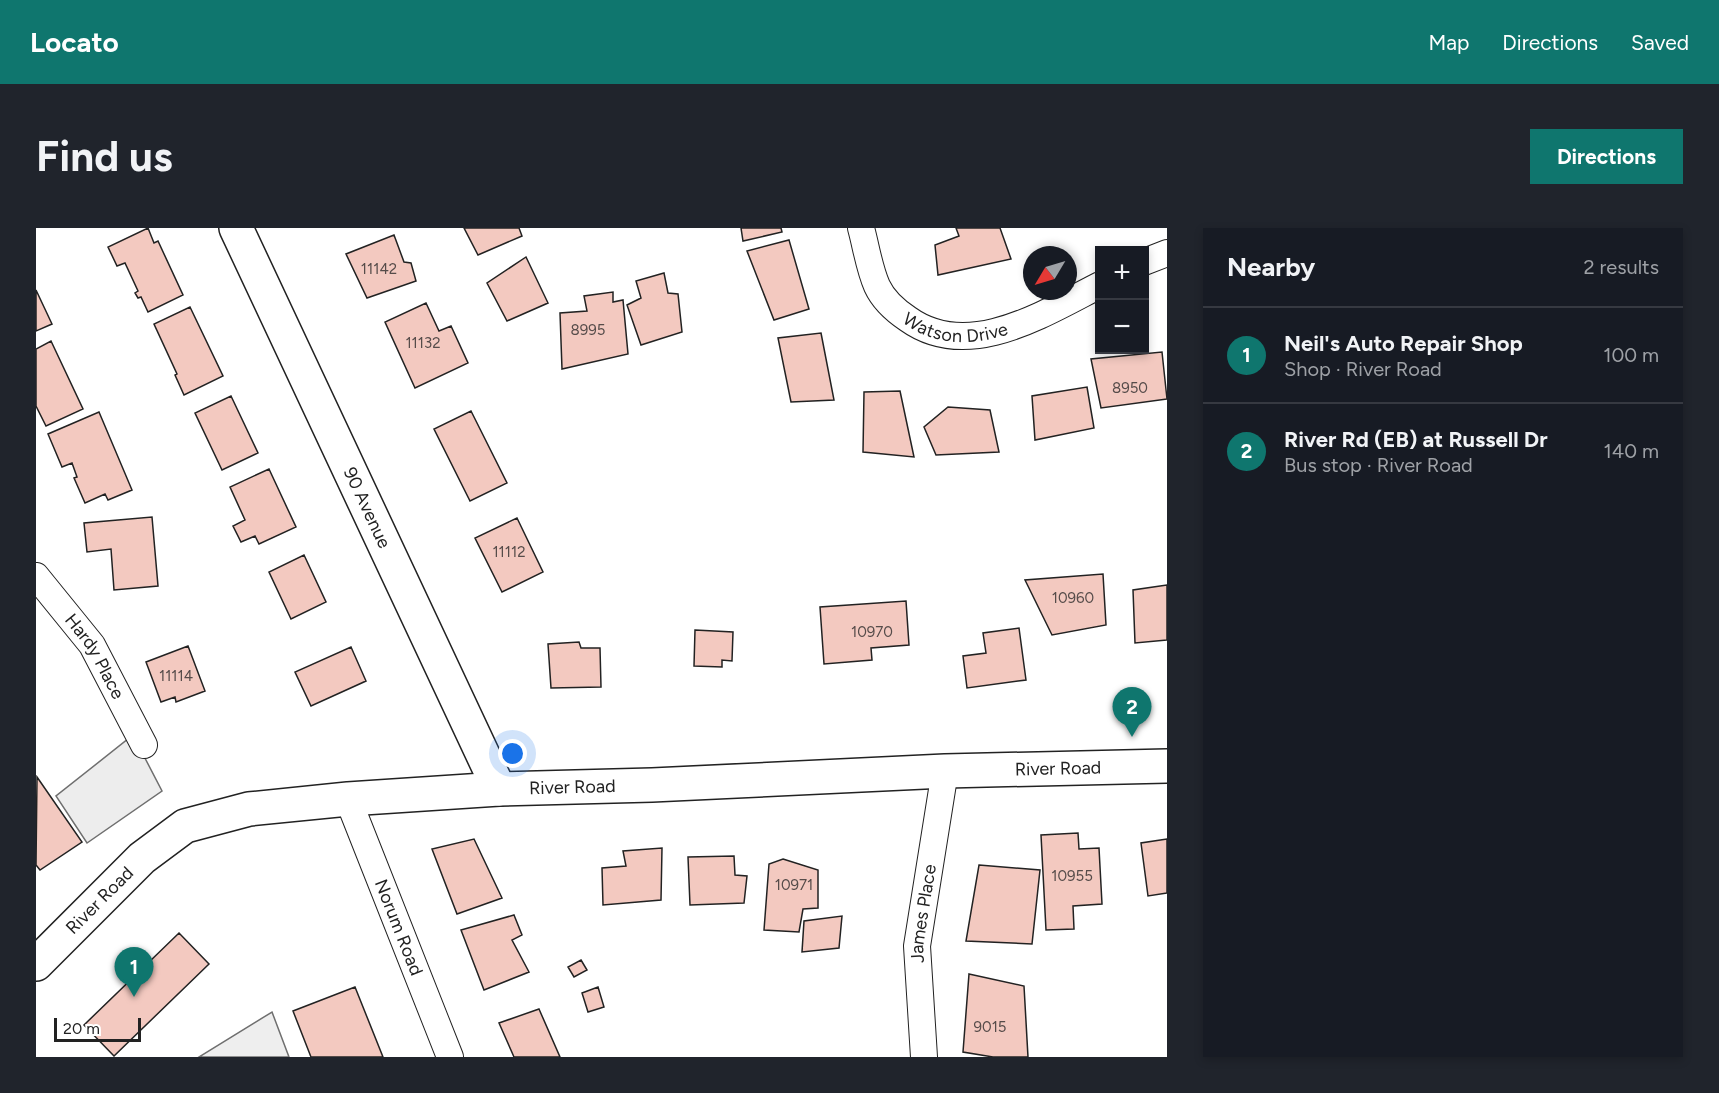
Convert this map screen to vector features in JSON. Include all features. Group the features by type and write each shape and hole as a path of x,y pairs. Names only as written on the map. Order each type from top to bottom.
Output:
{"street":[{"name":"90 Avenue","path":"236,228 499,789"},
{"name":"Watson Drive","path":"861,228 877,286 895,310 918,327 942,335 961,338 996,332 1034,317 1095,287"},
{"path":"1149,260 1167,253"},
{"name":"Hardy Place","path":"36,576 92,645 144,745"},
{"name":"River Road","path":"36,964 142,858 185,826 249,809 348,799 499,789 945,771 1167,766"},
{"name":"James Place","path":"924,1057 917,946 945,771"},
{"name":"Norum Road","path":"348,799 450,1057"}],"shaded area":[{"path":"133,735 162,791 87,843 56,796"},
{"path":"272,1012 289,1057 199,1057"}],"building":[{"path":"148,228 154,243 158,241 183,295 148,312 141,297 138,298 135,293 138,291 125,263 117,266 108,247"},
{"path":"464,228 519,228 522,236 478,255"},
{"path":"741,228 781,228 782,232 743,241"},
{"path":"956,228 1000,228 1011,259 938,275 935,245 959,236"},
{"path":"394,235 404,262 411,263 416,281 367,298 346,254"},
{"path":"789,240 809,309 774,320 747,251"},
{"path":"526,257 548,303 507,321 487,283"},
{"path":"664,273 668,293 678,294 682,332 641,345 627,305 641,298 636,281"},
{"path":"36,290 52,324 36,331"},
{"path":"613,292 613,302 623,300 628,354 562,369 560,313 587,311 584,296"},
{"path":"426,303 439,331 451,326 468,363 415,388 385,322"},
{"path":"190,307 223,376 184,395 154,324"},
{"path":"821,333 834,400 791,402 778,338"},
{"path":"51,341 83,409 46,426 36,406 36,349"},
{"path":"1162,352 1167,399 1101,408 1091,359"},
{"path":"1087,387 1094,428 1035,440 1032,396"},
{"path":"900,391 914,457 863,452 864,392"},
{"path":"231,396 258,453 222,470 195,413"},
{"path":"948,407 990,410 999,452 936,455 924,427"},
{"path":"471,411 507,483 470,501 434,429"},
{"path":"99,412 132,490 108,500 105,494 85,503 74,478 77,477 72,463 62,467 48,434"},
{"path":"269,469 296,527 259,544 255,536 241,542 233,526 245,520 230,487"},
{"path":"152,517 158,586 114,590 111,549 87,552 84,523"},
{"path":"517,518 543,572 502,592 475,538"},
{"path":"304,555 326,602 291,619 269,572"},
{"path":"1103,574 1106,625 1052,635 1025,580"},
{"path":"1167,585 1167,640 1135,643 1133,590"},
{"path":"906,601 909,645 871,648 872,660 824,664 820,607"},
{"path":"1019,628 1026,680 967,688 963,656 986,653 983,633"},
{"path":"695,630 733,632 732,661 722,660 722,667 694,666"},
{"path":"579,642 581,648 600,648 601,687 551,688 548,644"},
{"path":"188,646 205,691 176,702 175,697 161,702 146,662"},
{"path":"351,647 366,681 311,706 295,672"},
{"path":"37,777 82,842 40,870 36,865"},
{"path":"1078,833 1079,849 1099,848 1102,904 1073,906 1074,929 1046,930 1041,835"},
{"path":"474,839 502,898 457,914 432,849"},
{"path":"1167,839 1167,893 1148,896 1141,843"},
{"path":"662,848 661,900 603,905 602,868 626,866 623,851"},
{"path":"734,856 735,875 747,876 744,903 690,905 688,857"},
{"path":"783,859 818,870 818,908 803,909 799,932 764,930 769,864"},
{"path":"979,865 1040,870 1032,944 966,941"},
{"path":"514,915 522,935 512,940 529,972 484,990 461,930"},
{"path":"842,916 839,948 802,952 804,921"},
{"path":"179,933 209,964 114,1056 84,1025"},
{"path":"581,960 587,970 574,977 568,967"},
{"path":"969,974 1024,986 1028,1057 993,1057 963,1052"},
{"path":"355,987 383,1057 311,1057 293,1011"},
{"path":"598,987 604,1007 588,1012 582,993"},
{"path":"539,1009 560,1057 514,1057 499,1023"}],"place":[{"name":"River Rd (EB) at Russell Dr","path":"1132,737"},
{"name":"Neil's Auto Repair Shop","path":"134,997"}]}
